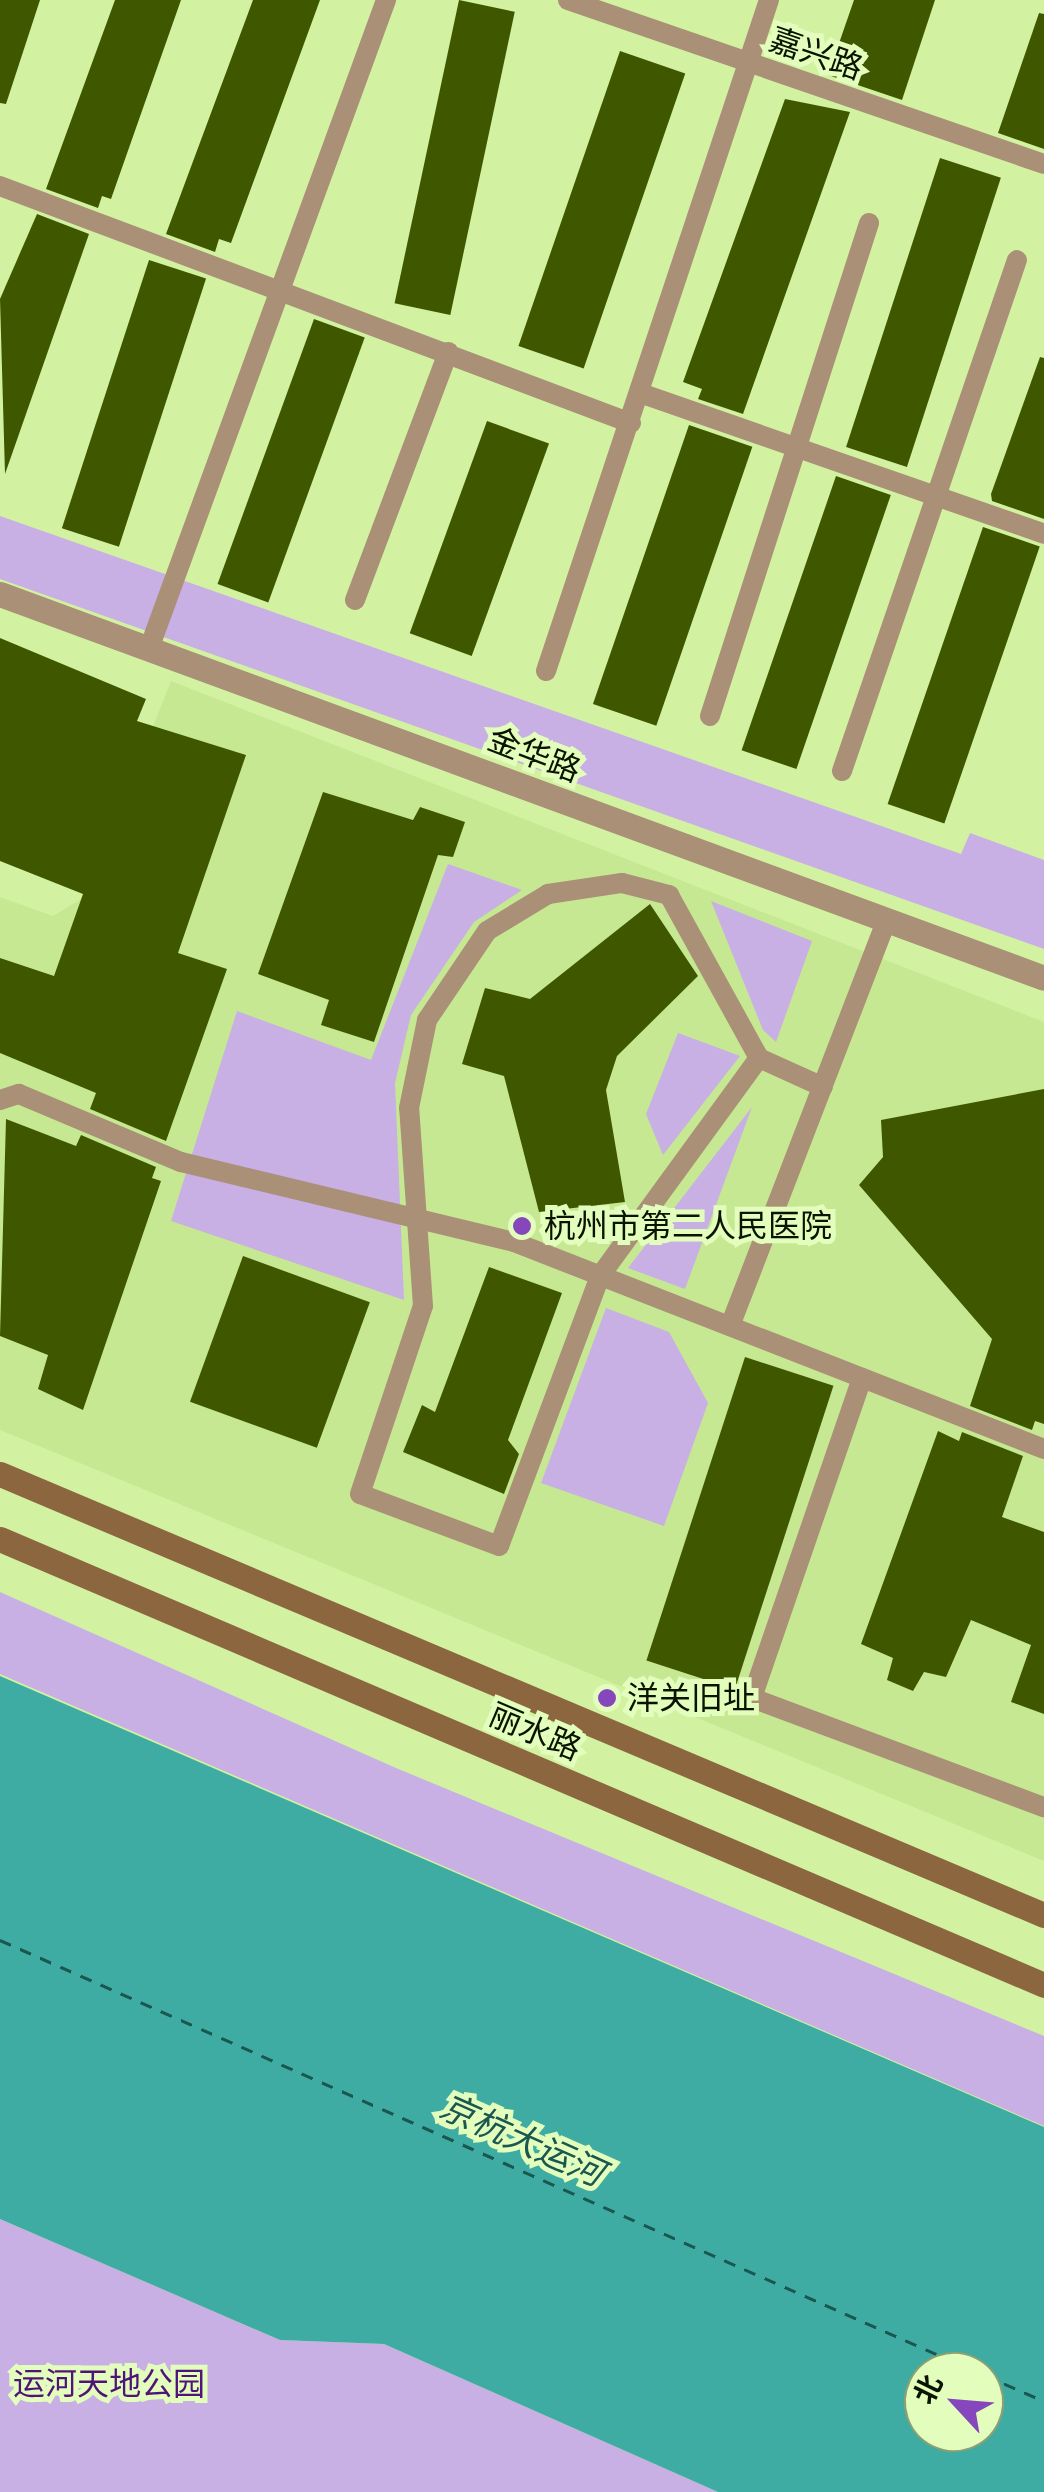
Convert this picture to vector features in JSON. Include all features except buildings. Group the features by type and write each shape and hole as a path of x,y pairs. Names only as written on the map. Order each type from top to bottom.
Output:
{"main road":[{"name":"丽水路","path":"0,1474 1044,1915"},
{"name":"丽水路","path":"0,1538 1044,1985"}],"street":[{"name":"金华路","path":"0,594 150,646 885,924 1044,978"}],"lane":[{"path":"150,646 386,0"},
{"name":"嘉兴路","path":"568,0 1044,164"},
{"path":"546,670 769,0"},
{"path":"0,186 281,286 630,423"},
{"path":"710,716 869,223"},
{"path":"842,771 1017,260"},
{"path":"355,600 448,352"},
{"path":"640,394 1044,534"},
{"path":"759,1058 600,1276 499,1546 360,1494 424,1306 410,1108 427,1020 486,931 548,894 622,883 668,895 759,1058 822,1087"},
{"path":"730,1326 885,924"},
{"path":"0,1100 19,1094 181,1162 514,1242 1044,1449"},
{"path":"862,1378 752,1698 1044,1806"}],"shaded area":[{"name":"杭州市第二人民医院","path":"171,681 1044,1022 1044,1861 0,1430 0,897 53,916 86,896"}],"green space":[{"path":"0,516 961,854 970,833 1044,860 1044,949 0,579"},
{"path":"448,864 522,890 474,922 411,1015 395,1083 404,1300 171,1221 237,1011 371,1060"},
{"path":"711,901 812,941 776,1042 763,1030"},
{"path":"678,1033 740,1056 663,1155 646,1114"},
{"path":"752,1107 685,1289 628,1268"},
{"path":"606,1308 669,1332 708,1403 664,1526 541,1483"},
{"path":"0,1592 396,1768 1044,2036 1044,2126 0,1674"},
{"name":"运河天地公园","path":"0,2219 280,2340 384,2344 718,2492 0,2492"}],"water":[{"name":"京杭大运河","path":"0,1676 1044,2127 1044,2492 718,2492 384,2344 280,2340 0,2219"}],"ferry route":[{"path":"0,1940 932,2352"},
{"path":"1004,2384 1044,2401"}],"place":[{"name":"杭州市第二人民医院","path":"522,1226"},
{"name":"洋关旧址","path":"607,1698"}]}
